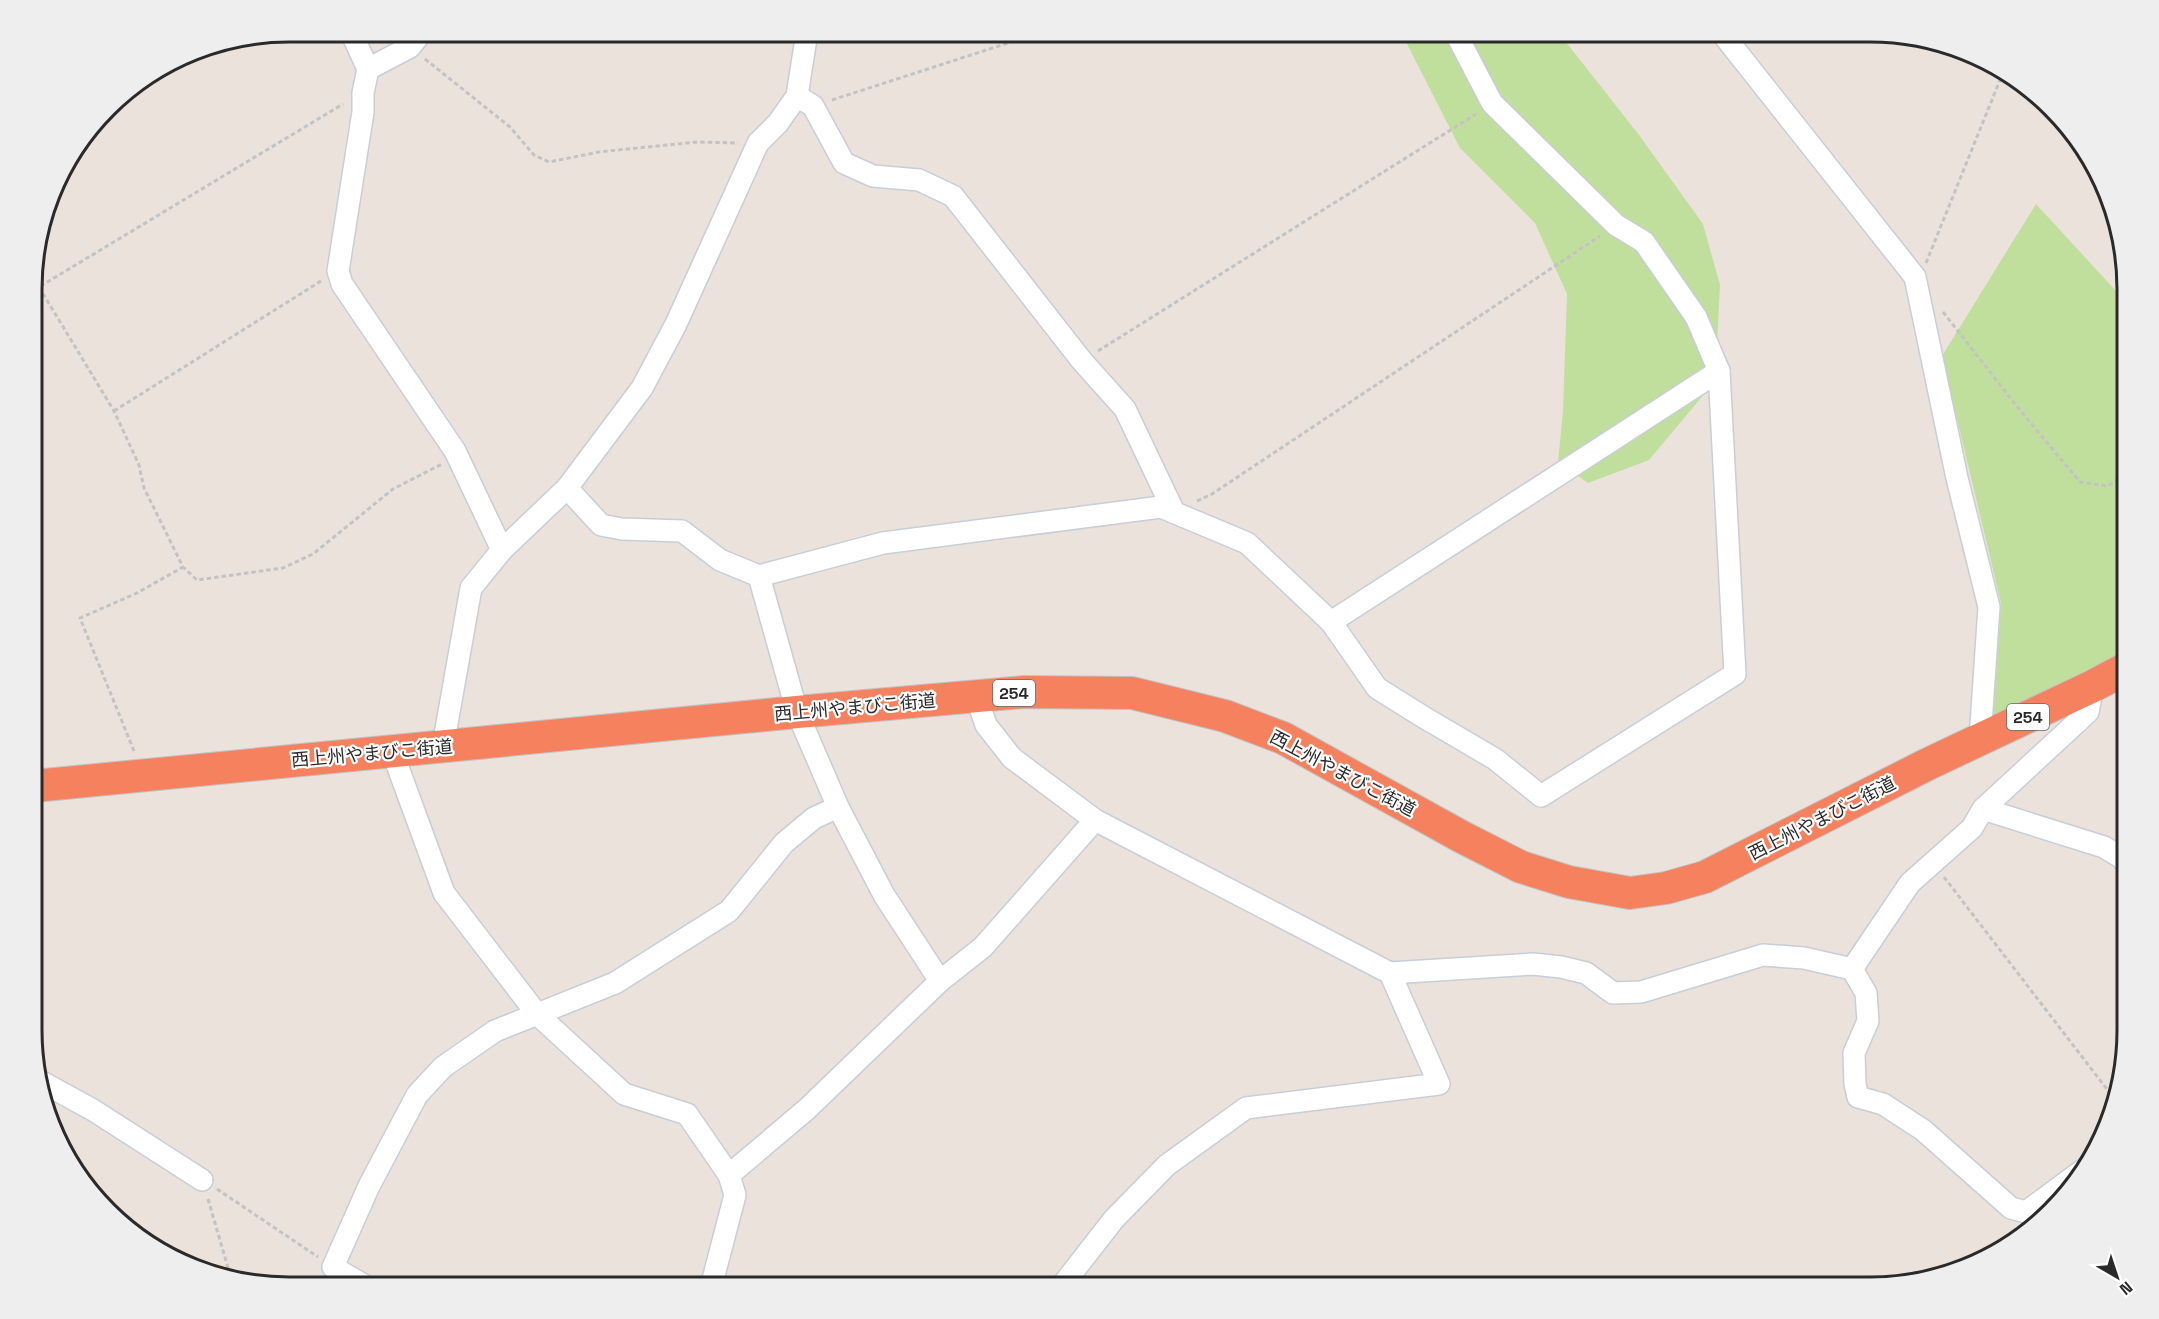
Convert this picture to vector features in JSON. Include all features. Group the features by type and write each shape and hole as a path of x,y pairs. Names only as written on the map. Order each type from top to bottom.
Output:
{"highway":[{"name":"西上州やまびこ街道","path":"42,785 976,696 1024,692 1132,693 1225,716 1283,738 1521,867 1569,882 1630,893 1666,888 1705,877 1980,739 2117,674"}],"street":[{"path":"356,42 368,69 338,270 342,284 458,456 502,550"},
{"path":"368,69 411,42"},
{"path":"807,42 805,101 844,163 873,176 919,180 953,196 1082,361 1125,409 1174,512"},
{"path":"567,488 601,525 622,529 682,531 720,560 759,576 883,543 1161,507 1247,543 1330,622 1377,687 1495,759 1541,796 1735,674 1719,371 1696,317 1644,242 1616,225 1492,103 1460,42"},
{"path":"1729,42 1915,277 1957,478 1989,607 1980,739"},
{"path":"443,746 471,588 502,550 567,488 642,388 676,324 758,143 805,101"},
{"path":"1330,622 1719,371"},
{"path":"759,576 797,712 838,807 884,895 940,981"},
{"path":"1852,969 1910,883 1972,828 1983,809 2088,712 2093,687"},
{"path":"976,696 986,725 1012,758 1095,820 1390,973 1533,964 1586,973 1613,993 1641,992 1763,955 1804,958 1852,969 1866,993 1868,1021 1854,1053 1855,1084 1858,1097 1883,1104 1923,1131 2011,1208 2026,1212 2062,1186"},
{"path":"392,751 444,893 537,1014 624,1094 687,1114 729,1175 735,1195 714,1277"},
{"path":"350,1277 333,1267 369,1186 417,1095 442,1067 495,1031 615,983 729,911 784,843 814,818 838,807"},
{"path":"1983,809 2104,847 2117,855"},
{"path":"729,1175 807,1110 940,981 983,947 1095,820"},
{"path":"1069,1277 1114,1219 1167,1165 1246,1108 1439,1084 1390,973"},
{"path":"48,1086 93,1110 202,1180"}],"path":[{"path":"419,42 510,128 534,155 549,162 599,152 698,142 758,143"},
{"path":"805,101 1008,42"},
{"path":"1915,277 1919,281 2000,80"},
{"path":"42,285 363,93"},
{"path":"1082,361 1492,103"},
{"path":"1174,512 1212,494 1616,225"},
{"path":"114,411 338,270"},
{"path":"42,292 114,411 139,465 144,488 183,567 197,580 283,568 313,554 393,489 458,456"},
{"path":"1941,309 2019,409 2080,482 2109,486 2117,479"},
{"path":"142,776 123,722 80,618 137,593 183,567"},
{"path":"1933,862 2109,1092"},
{"path":"202,1180 333,1267"},
{"path":"202,1180 229,1270"}],"green space":[{"path":"1406,42 1566,42 1639,135 1703,224 1720,285 1715,381 1649,460 1588,483 1558,462 1563,412 1567,294 1535,223 1460,148"},
{"path":"2036,204 2117,292 2117,663 1993,723 2001,603 1942,356"}]}
